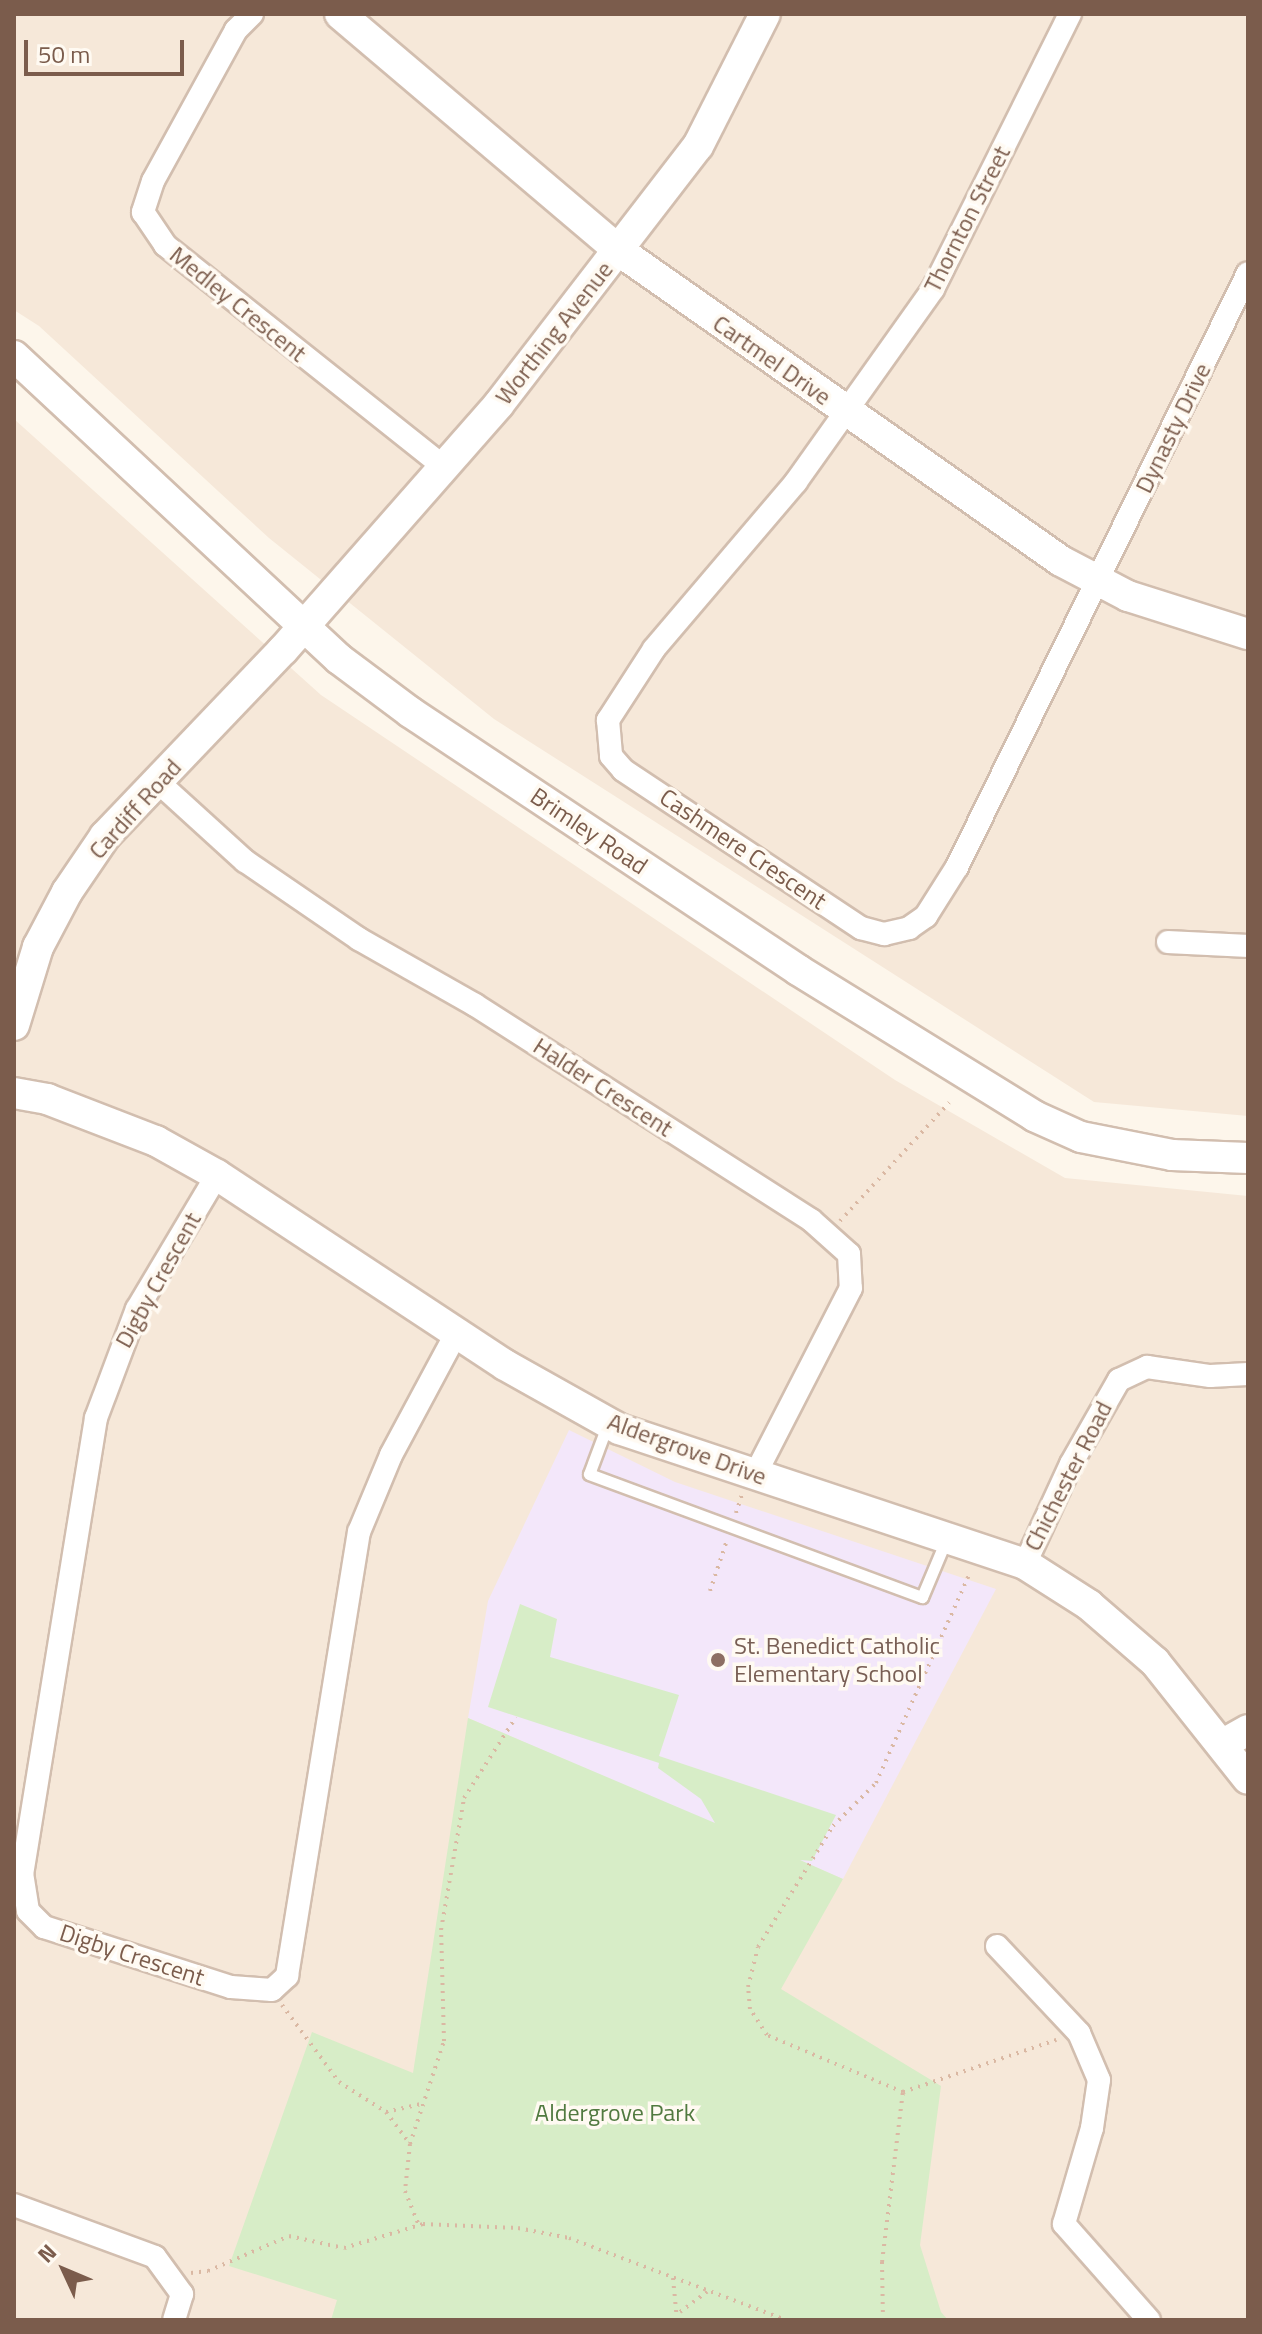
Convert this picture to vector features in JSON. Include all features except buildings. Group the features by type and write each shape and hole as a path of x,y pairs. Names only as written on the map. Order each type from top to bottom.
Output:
{"street":[{"name":"Medley Crescent","path":"252,14 236,30 160,167 143,212 165,245 445,468"},
{"name":"Cartmel Drive","path":"340,14 618,250 846,413 1097,582 1180,615 1248,634"},
{"name":"Worthing Avenue","path":"305,625 445,468 698,146 765,14"},
{"name":"Thornton Street","path":"846,413 933,289 1070,14"},
{"name":"Dynasty Drive","path":"1097,582 1248,273"},
{"name":"Brimley Road","path":"14,356 339,659 410,712 798,970 1034,1116 1081,1137 1172,1155 1248,1158"},
{"name":"Cashmere Crescent","path":"846,413 773,510 654,649 608,720 611,756 623,770 861,928 884,934 909,928 926,916 957,867 1097,582"},
{"name":"Cardiff Road","path":"14,1025 38,947 67,892 105,836 305,625"},
{"name":"Halder Crescent","path":"157,781 245,861 359,939 475,1005 828,1234 849,1254 851,1288 755,1475"},
{"path":"1168,942 1248,946"},
{"name":"Aldergrove Drive","path":"14,1093 47,1099 156,1141 217,1175 458,1330 505,1365 608,1423 1025,1564 1089,1605 1235,1737 1248,1779"},
{"name":"Digby Crescent","path":"217,1175 137,1309 96,1418 22,1891 28,1911 44,1927 231,1987 272,1990"},
{"path":"272,1990 287,1976 359,1532 391,1455 458,1330"},
{"name":"Chichester Road","path":"1025,1564 1071,1464 1119,1380 1147,1367 1210,1376 1248,1374"},
{"path":"997,1946 1079,2033 1099,2080 1092,2128 1064,2224 1149,2320"},
{"path":"14,2205 155,2257 173,2276 182,2294 174,2320"}],"lane":[{"path":"608,1423 589,1474 922,1597 947,1536"}],"path":[{"path":"828,1234 949,1103"},
{"path":"982,1547 876,1783 833,1826 758,1947 748,1987 750,2009 767,2035 903,2092 1079,2033"},
{"path":"419,2225 405,2191 410,2144 444,2041 441,1930 464,1798 516,1717"},
{"path":"272,1990 342,2086 386,2112 410,2144"},
{"path":"883,2320 882,2262 903,2092"},
{"path":"386,2112 423,2103"},
{"path":"173,2276 208,2271 286,2236 347,2247 419,2225 539,2230 786,2320"},
{"path":"673,2278 680,2312 677,2320"},
{"path":"680,2312 708,2291"}],"shaded area":[{"path":"14,14 1248,14 1248,1116 1094,1102 494,719 269,538 39,326 14,310"},
{"path":"14,419 321,695 895,1080 1065,1178 1248,1196 1248,2320 14,2320"},
{"name":"St. Benedict Catholic Elementary School","path":"569,1430 675,1482 996,1589 843,1879 468,1718 488,1601"}],"green space":[{"name":"Aldergrove Park","path":"520,1604 557,1619 550,1657 679,1695 659,1756 836,1815 812,1861 800,1860 843,1879 781,1989 941,2086 920,2245 941,2312 948,2320 331,2320 337,2300 229,2266 312,2032 413,2073 468,1718 715,1823 701,1799 658,1768 659,1763 488,1707"}],"place":[{"name":"St. Benedict Catholic Elementary School","path":"718,1660"}]}
